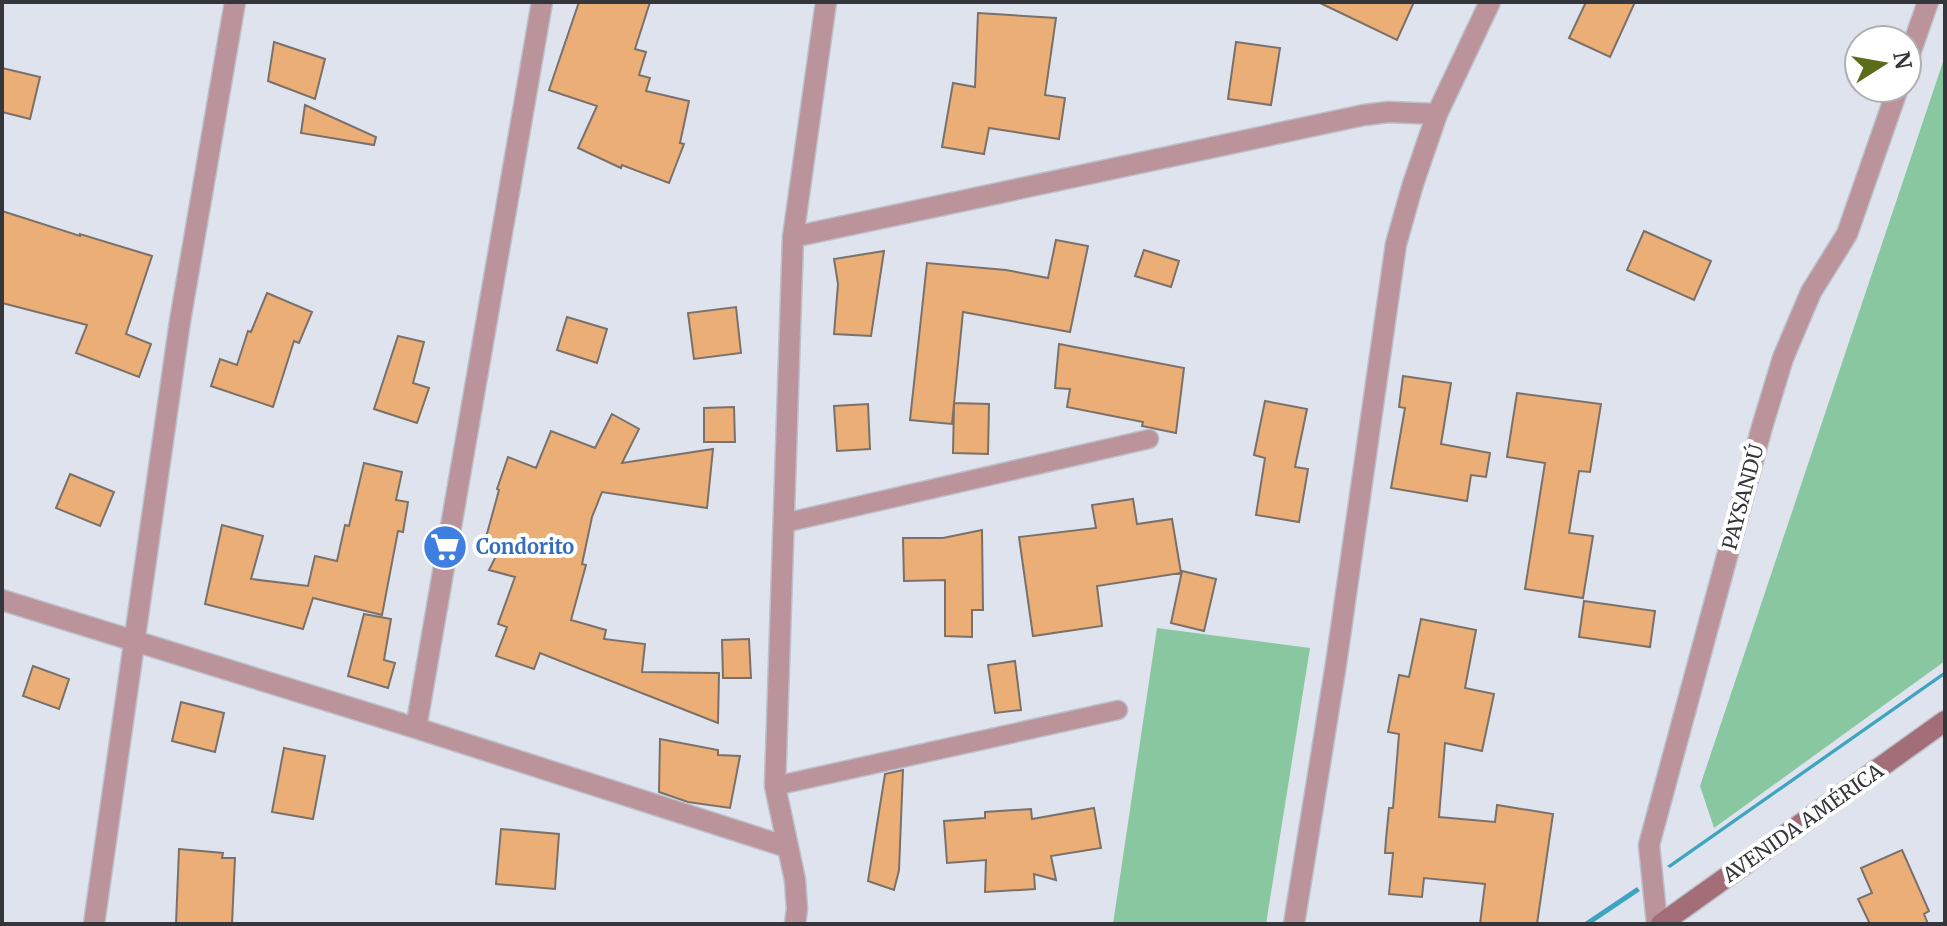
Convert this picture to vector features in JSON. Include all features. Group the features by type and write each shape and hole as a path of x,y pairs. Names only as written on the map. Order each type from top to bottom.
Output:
{"main road":[{"name":"AVENIDA AMÉRICA","path":"1659,924 1945,721"}],"street":[{"path":"94,924 180,321 235,2"},
{"path":"416,728 542,2"},
{"path":"795,924 795,880 775,786 793,237 826,2"},
{"path":"1294,924 1336,664 1396,244 1437,114 1490,2"},
{"path":"1920,24 1928,2"},
{"name":"PAYSANDÚ","path":"1659,924 1649,845 1762,427 1783,358 1811,292 1847,234 1892,104"},
{"path":"793,237 1364,115 1389,112 1437,114"},
{"path":"2,600 787,847"}],"lane":[{"path":"784,523 1149,439"},
{"path":"775,786 1118,710"}],"green space":[{"path":"1945,56 1945,661 1714,828 1700,786"},
{"path":"1157,628 1310,648 1266,924 1113,924"}],"water":[{"path":"1945,671 1945,675 1670,868 1667,866"},
{"path":"1637,887 1640,891 1591,924 1582,924"}],"building":[{"path":"579,2 650,2 635,49 646,52 639,75 650,78 646,91 689,101 680,143 684,144 669,183 622,165 621,168 578,148 597,106 549,90"},
{"path":"1318,2 1414,2 1397,40"},
{"path":"1586,2 1635,2 1610,57 1569,38"},
{"path":"978,13 1056,18 1045,95 1065,98 1059,139 989,128 984,154 942,147 953,83 975,87"},
{"path":"274,42 325,59 315,99 268,81"},
{"path":"1236,42 1280,48 1271,105 1228,99"},
{"path":"2,68 40,77 30,119 2,112"},
{"path":"305,105 376,137 374,145 301,133"},
{"path":"2,211 152,256 126,334 151,344 139,377 76,353 87,325 2,303"},
{"path":"1644,231 1711,261 1694,300 1627,270"},
{"path":"1056,240 1088,246 1070,332 963,312 952,424 910,420 927,263 1006,270 1048,278"},
{"path":"1144,250 1179,261 1171,287 1135,276"},
{"path":"884,251 871,336 834,334 838,284 834,259"},
{"path":"267,293 312,312 299,343 294,341 273,407 211,386 220,359 237,365 248,331 251,332"},
{"path":"736,307 741,353 694,359 688,313"},
{"path":"567,317 607,329 597,363 557,350"},
{"path":"398,336 424,342 413,383 429,388 417,423 374,409"},
{"path":"1059,344 1184,368 1176,433 1142,426 1143,422 1067,407 1070,389 1055,388"},
{"path":"1403,376 1451,383 1441,444 1490,453 1486,477 1471,475 1467,501 1391,488 1405,408 1399,407"},
{"path":"1517,393 1601,404 1590,472 1579,471 1569,533 1593,536 1583,598 1525,589 1545,463 1507,457"},
{"path":"1265,401 1307,409 1295,467 1308,469 1299,522 1256,515 1265,458 1254,455"},
{"path":"954,403 989,404 988,454 953,453"},
{"path":"868,404 870,449 837,451 834,406"},
{"path":"734,407 735,442 704,442 704,408"},
{"path":"612,414 639,429 622,463 713,449 707,508 602,492 592,517 582,564 586,565 571,620 606,630 604,639 645,644 642,672 719,673 718,723 540,653 534,669 496,656 507,627 498,624 515,577 489,570 498,552 485,541 508,457 536,468 551,431 595,448"},
{"path":"364,463 402,472 396,500 408,502 403,532 398,531 382,615 313,598 303,629 205,604 222,525 263,536 251,579 308,586 315,556 337,561"},
{"path":"70,474 114,492 100,526 56,508"},
{"path":"1133,499 1137,524 1172,519 1181,573 1097,586 1102,626 1033,636 1019,537 1096,528 1092,505"},
{"path":"982,530 983,610 972,610 972,637 945,636 945,580 904,581 903,538 943,538"},
{"path":"1182,571 1216,579 1204,631 1171,623"},
{"path":"1584,601 1655,611 1650,647 1579,637"},
{"path":"364,614 391,619 384,660 395,663 388,688 348,676"},
{"path":"1421,619 1476,630 1465,688 1494,694 1482,751 1445,743 1439,817 1495,822 1497,805 1553,814 1537,924 1480,924 1485,884 1424,878 1422,897 1389,894 1393,853 1385,853 1389,808 1393,808 1399,734 1388,732 1399,675 1409,677"},
{"path":"749,639 751,678 723,678 722,640"},
{"path":"1015,661 1021,710 995,713 988,665"},
{"path":"33,666 69,679 59,709 23,696"},
{"path":"181,702 224,713 215,752 172,741"},
{"path":"660,739 718,750 718,755 740,756 730,808 688,802 659,792"},
{"path":"284,748 325,756 313,819 272,812"},
{"path":"903,770 899,870 894,890 868,881 885,774"},
{"path":"1094,808 1101,848 1051,856 1056,880 1034,874 1035,889 985,892 986,860 947,863 944,821 985,818 985,812 1031,809 1032,819"},
{"path":"501,829 559,834 555,889 496,884"},
{"path":"179,849 223,853 222,858 235,858 232,924 176,924"},
{"path":"1902,850 1929,911 1924,914 1928,924 1870,924 1858,899 1872,893 1861,868"}],"place":[{"name":"Condorito","path":"445,547"}]}
